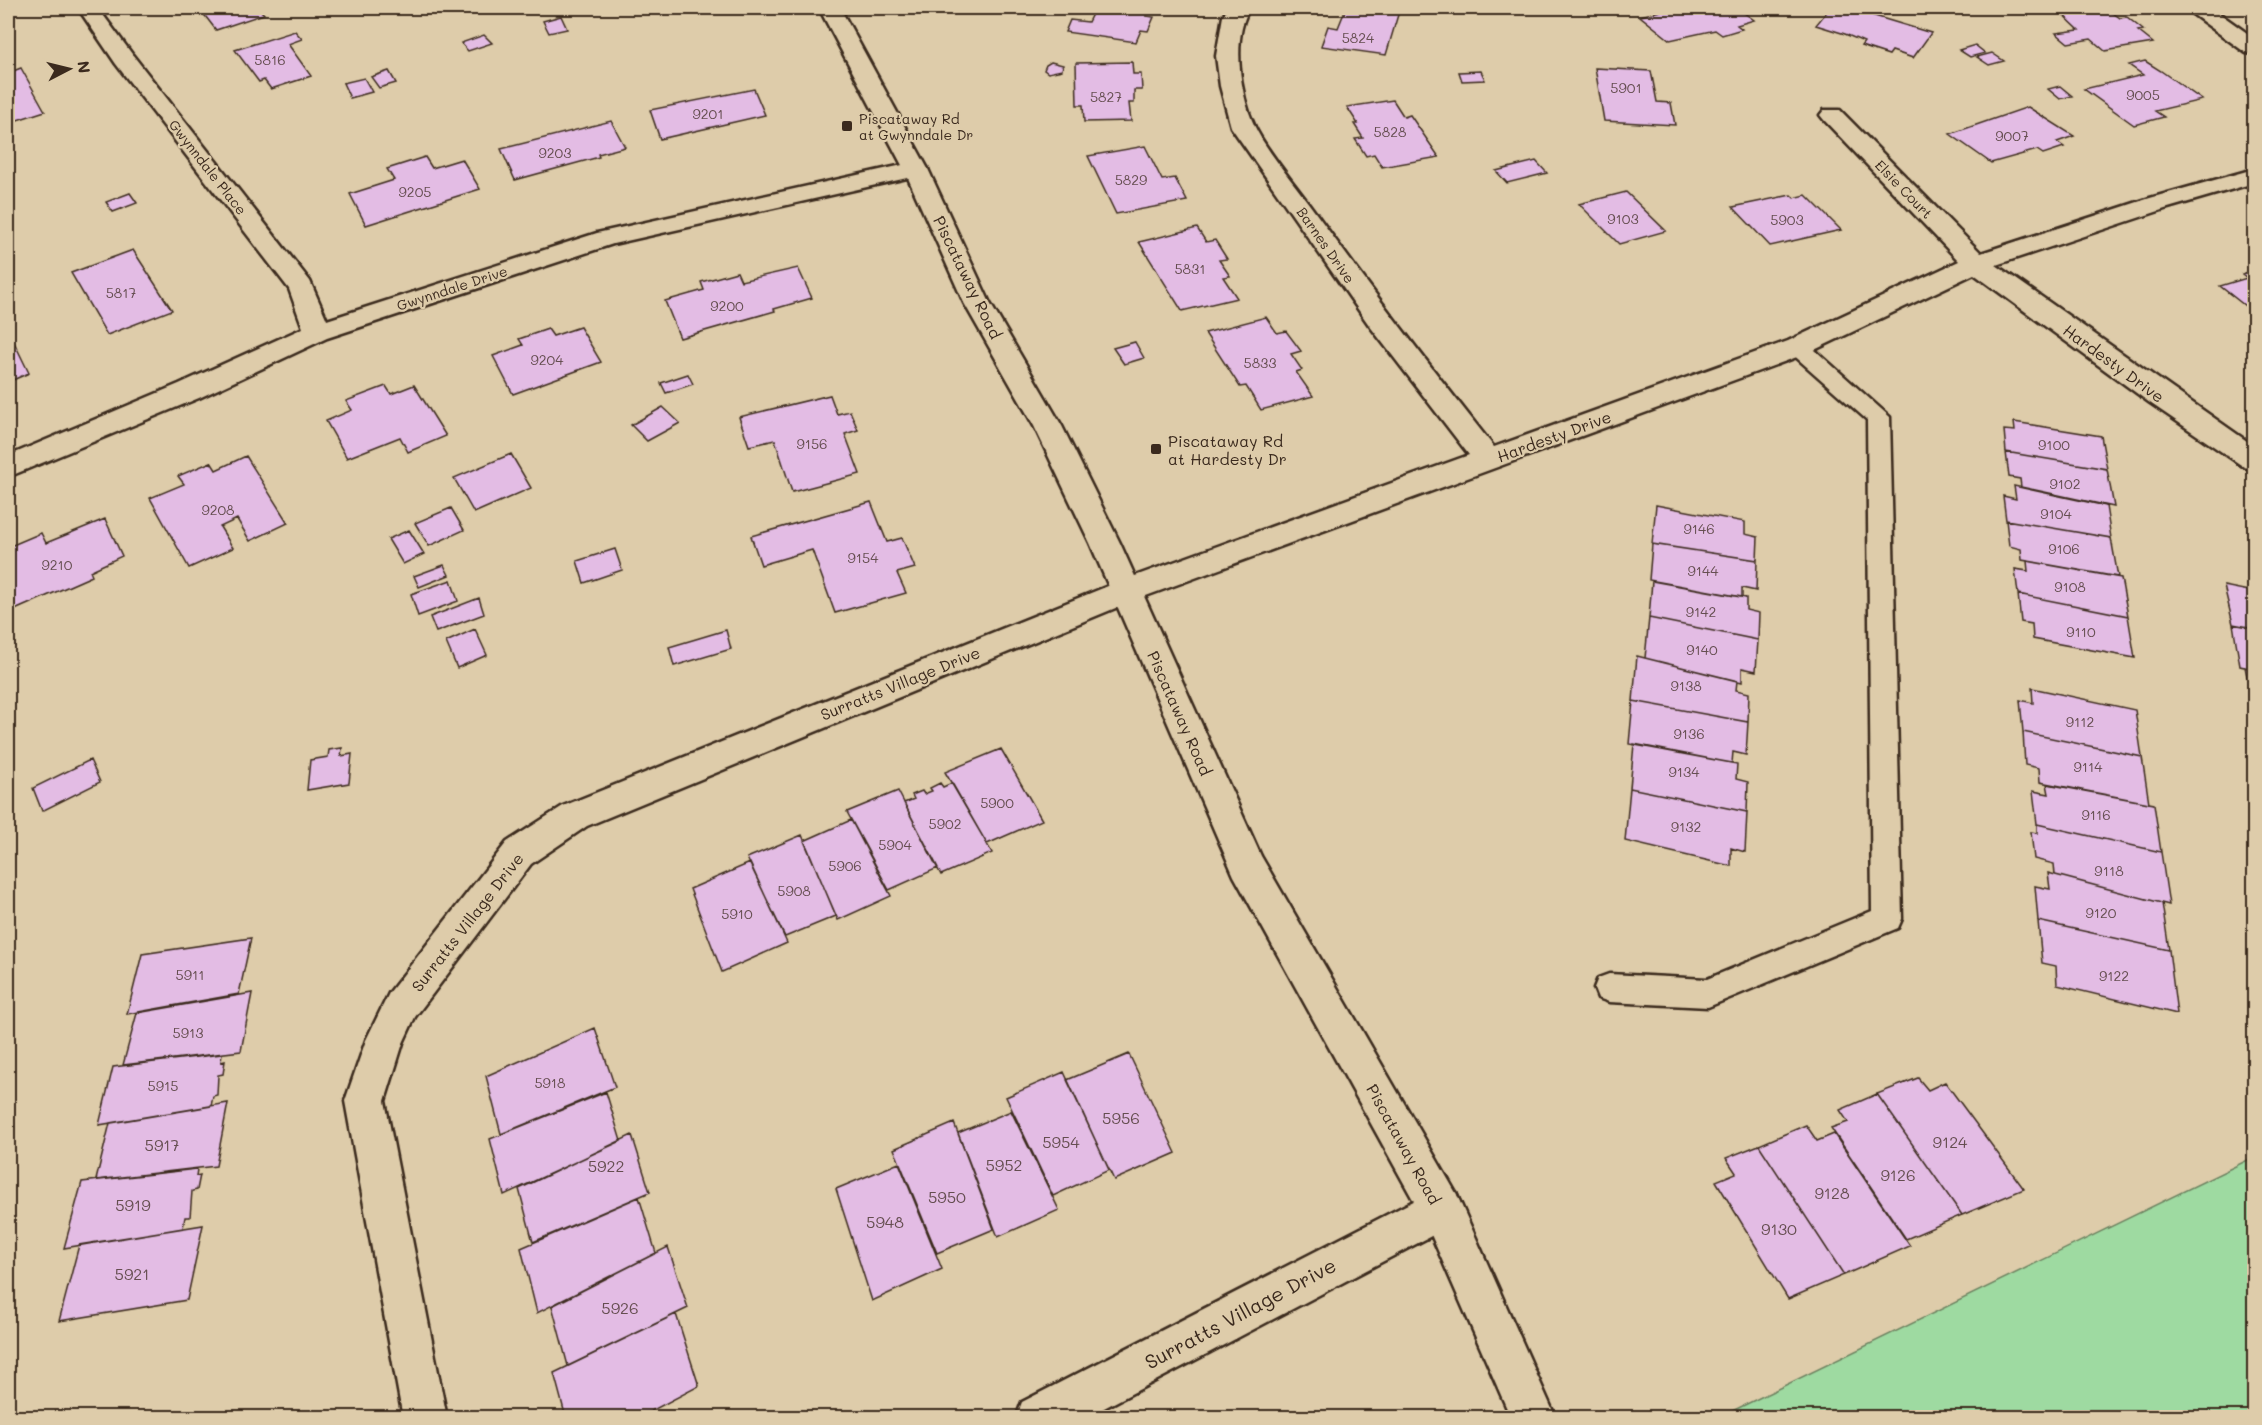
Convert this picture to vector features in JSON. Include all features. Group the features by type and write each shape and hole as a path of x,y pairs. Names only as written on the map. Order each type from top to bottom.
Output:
{"street":[{"name":"Gwynndale Place","path":"88,8 124,59 301,286 318,332"},
{"name":"Piscataway Road","path":"829,8 916,170 977,303 1063,458 1105,543 1124,592 1190,732 1247,865 1441,1208 1534,1418"},
{"name":"Barnes Drive","path":"1239,8 1234,16 1227,56 1231,86 1243,127 1378,319 1488,459"},
{"path":"2199,8 2254,48"},
{"name":"Elsie Court","path":"1832,115 1976,263"},
{"name":"Gwynndale Drive","path":"8,467 189,391 318,332 606,238 745,205 916,170"},
{"name":"Hardesty Drive","path":"1124,592 1798,347 1976,263 2159,203 2254,176"},
{"name":"Hardesty Drive","path":"1976,263 2160,396 2254,460"},
{"name":"Surratts Village Drive","path":"424,1418 365,1101 385,1040 402,1005 519,853 575,816 1124,592"},
{"name":"Surratts Village Drive","path":"1038,1418 1441,1208"}],"lane":[{"path":"1609,988 1708,993 1887,919 1878,417 1798,347"}],"green space":[{"path":"2254,1157 2254,1417 1720,1417"}],"building":[{"path":"199,8 258,8 264,14 216,30"},
{"path":"1095,8 1150,8 1146,16 1154,17 1148,31 1141,30 1136,42 1065,32 1070,20 1088,22"},
{"path":"1346,8 1400,8 1386,55 1321,46 1328,26 1338,28"},
{"path":"1672,8 1737,8 1754,20 1737,25 1742,29 1722,35 1715,30 1670,40 1640,16"},
{"path":"1830,8 1848,8 1931,33 1913,58 1892,51 1889,55 1861,46 1864,42 1845,34 1816,25"},
{"path":"2056,8 2106,8 2120,18 2127,17 2143,30 2138,31 2153,43 2105,51 2091,39 2068,43 2056,33 2079,30"},
{"path":"561,16 567,29 549,33 543,21"},
{"path":"295,31 302,39 288,44 311,76 271,89 264,80 259,82 235,50"},
{"path":"484,35 492,43 468,51 461,43"},
{"path":"1975,45 1985,53 1970,57 1959,50"},
{"path":"1992,53 2004,61 1989,65 1977,57"},
{"path":"2145,61 2202,100 2155,111 2164,117 2134,125 2084,89 2143,75 2129,65"},
{"path":"1051,62 1063,65 1062,70 1048,73 1044,70"},
{"path":"1132,62 1133,74 1141,74 1142,90 1134,90 1134,103 1129,103 1131,121 1084,122 1083,105 1077,105 1076,63"},
{"path":"21,68 45,111 8,123 8,73"},
{"path":"1595,68 1651,71 1657,102 1671,103 1675,125 1604,121"},
{"path":"389,71 396,83 379,88 371,77"},
{"path":"1481,71 1485,80 1462,81 1459,72"},
{"path":"364,78 372,92 350,98 343,83"},
{"path":"2060,86 2072,96 2060,99 2048,89"},
{"path":"754,89 765,115 660,139 650,110"},
{"path":"1393,100 1404,117 1410,115 1439,157 1382,167 1374,154 1366,156 1355,139 1363,138 1354,124 1358,124 1347,107"},
{"path":"2028,107 2074,136 2057,142 2064,147 2043,154 2037,150 1991,163 1950,134"},
{"path":"611,121 625,147 598,154 599,157 515,180 501,149"},
{"path":"1145,146 1162,180 1175,178 1187,201 1116,214 1088,156"},
{"path":"425,157 432,168 462,159 480,189 366,225 350,194 394,180 387,169"},
{"path":"1536,161 1547,173 1507,183 1496,171"},
{"path":"1626,192 1666,231 1619,244 1579,204"},
{"path":"130,193 137,203 113,212 106,202"},
{"path":"1791,195 1794,198 1806,195 1841,230 1770,246 1733,207"},
{"path":"1197,228 1206,242 1215,240 1227,259 1219,260 1230,276 1223,277 1237,298 1182,311 1139,242"},
{"path":"133,250 172,310 107,335 71,273"},
{"path":"798,268 812,298 680,338 665,301 704,290 701,282 737,272 741,281"},
{"path":"2254,270 2254,313 2220,286 2247,278 2242,274"},
{"path":"1266,317 1277,333 1286,331 1301,351 1291,354 1302,370 1296,372 1313,396 1261,410 1246,386 1240,387 1205,333"},
{"path":"580,327 601,362 513,394 493,356 523,345 519,339 548,329 553,336"},
{"path":"12,338 29,373 8,382 8,340"},
{"path":"1135,342 1144,358 1124,364 1113,348"},
{"path":"688,374 693,384 666,393 661,383"},
{"path":"414,385 446,436 408,452 400,437 347,458 326,421 352,410 346,401 386,386 391,394"},
{"path":"830,395 837,414 850,411 858,430 845,434 860,474 792,492 775,440 749,446 739,417"},
{"path":"663,407 680,423 647,441 631,425"},
{"path":"2014,422 2101,436 2107,469 2006,452 2004,430 2015,431"},
{"path":"2006,452 2107,469 2114,507 2021,487 2020,479 2009,477"},
{"path":"511,454 531,488 474,513 454,478"},
{"path":"246,456 288,523 250,541 237,519 220,527 233,548 189,568 150,498 184,484 178,476 211,462 216,470"},
{"path":"2014,486 2106,506 2111,538 2006,520 2003,496 2016,499"},
{"path":"871,502 887,542 902,538 915,568 897,573 906,593 835,613 812,550 761,565 751,536"},
{"path":"1656,505 1745,522 1745,534 1758,537 1757,560 1652,544"},
{"path":"451,508 464,530 429,546 415,523"},
{"path":"105,519 122,556 90,571 92,576 8,613 8,547 41,533 46,543"},
{"path":"2006,520 2111,538 2118,577 2022,560 2021,549 2009,546"},
{"path":"409,530 424,554 403,564 388,539"},
{"path":"1652,544 1757,560 1756,591 1742,588 1742,597 1649,580"},
{"path":"615,549 622,570 584,583 577,561"},
{"path":"2027,561 2121,578 2128,616 2018,594 2015,569 2028,571"},
{"path":"444,565 449,575 419,587 414,576"},
{"path":"451,580 458,601 418,616 411,594"},
{"path":"1652,581 1746,598 1746,610 1759,613 1758,640 1649,618"},
{"path":"2224,586 2254,592 2254,628 2233,624"},
{"path":"2018,594 2128,616 2135,658 2033,639 2032,624 2021,622"},
{"path":"479,598 484,614 436,632 430,617"},
{"path":"1649,618 1758,640 1756,671 1742,668 1742,682 1645,658"},
{"path":"2233,624 2254,628 2254,669 2240,666"},
{"path":"475,629 487,655 457,668 446,642"},
{"path":"726,630 731,649 674,666 669,647"},
{"path":"1637,656 1737,681 1736,690 1749,693 1748,722 1633,701"},
{"path":"2245,667 2254,669 2254,704 2253,704"},
{"path":"2032,688 2135,710 2142,757 2023,732 2020,700 2033,703"},
{"path":"1633,701 1748,722 1746,755 1733,752 1732,763 1629,744"},
{"path":"2023,732 2142,757 2149,803 2040,782 2039,768 2025,765"},
{"path":"1634,744 1737,764 1736,779 1748,782 1747,812 1630,788"},
{"path":"342,748 341,756 352,754 349,783 307,790 310,760 328,757 329,750"},
{"path":"1001,749 1042,820 987,844 945,772"},
{"path":"90,760 100,782 42,811 33,788"},
{"path":"940,783 943,787 952,783 992,853 941,875 904,803 914,799 912,795 922,791 924,794 932,791 930,788"},
{"path":"2047,784 2154,804 2161,852 2037,824 2033,791 2049,794"},
{"path":"1630,788 1747,812 1745,852 1731,848 1731,866 1625,841"},
{"path":"898,791 938,868 889,890 847,812"},
{"path":"851,820 891,896 838,920 804,841"},
{"path":"2037,824 2161,852 2169,905 2055,875 2054,864 2034,859 2031,832 2037,833"},
{"path":"802,835 836,916 785,937 747,858"},
{"path":"750,863 787,943 722,972 690,889"},
{"path":"2048,873 2162,903 2169,950 2038,921 2035,886 2050,889"},
{"path":"2038,921 2169,950 2177,1014 2057,985 2056,966 2042,963"},
{"path":"251,938 239,994 127,1014 142,954"},
{"path":"252,993 241,1051 123,1065 137,1013"},
{"path":"595,1028 615,1087 501,1134 486,1076"},
{"path":"222,1054 221,1062 225,1061 223,1074 218,1075 217,1095 213,1096 211,1106 99,1125 113,1067"},
{"path":"1129,1054 1176,1153 1114,1180 1067,1080"},
{"path":"1064,1072 1109,1170 1053,1196 1006,1097"},
{"path":"1918,1078 1928,1090 1945,1082 2024,1189 1962,1215 1877,1094"},
{"path":"606,1092 621,1141 504,1195 490,1139"},
{"path":"1877,1094 1962,1215 1906,1239 1831,1128 1848,1122 1840,1110"},
{"path":"228,1103 216,1166 96,1180 110,1123"},
{"path":"1011,1111 1059,1210 998,1237 958,1133"},
{"path":"954,1123 994,1229 937,1253 894,1149"},
{"path":"1806,1125 1817,1141 1834,1134 1910,1246 1844,1275 1759,1145"},
{"path":"632,1135 650,1192 533,1242 519,1189"},
{"path":"1759,1145 1844,1275 1788,1299 1716,1181 1736,1173 1726,1158"},
{"path":"899,1163 942,1269 872,1301 836,1189"},
{"path":"197,1169 196,1176 200,1175 197,1190 192,1191 190,1217 185,1217 183,1228 64,1248 82,1182"},
{"path":"639,1197 656,1253 537,1313 521,1248"},
{"path":"203,1225 187,1300 59,1321 79,1245"},
{"path":"668,1247 688,1308 568,1366 552,1306"},
{"path":"676,1314 699,1386 638,1418 566,1418 554,1373"}],"place":[{"name":"Piscataway Rd at Gwynndale Dr","path":"847,126"},
{"name":"Piscataway Rd at Hardesty Dr","path":"1156,449"}]}
